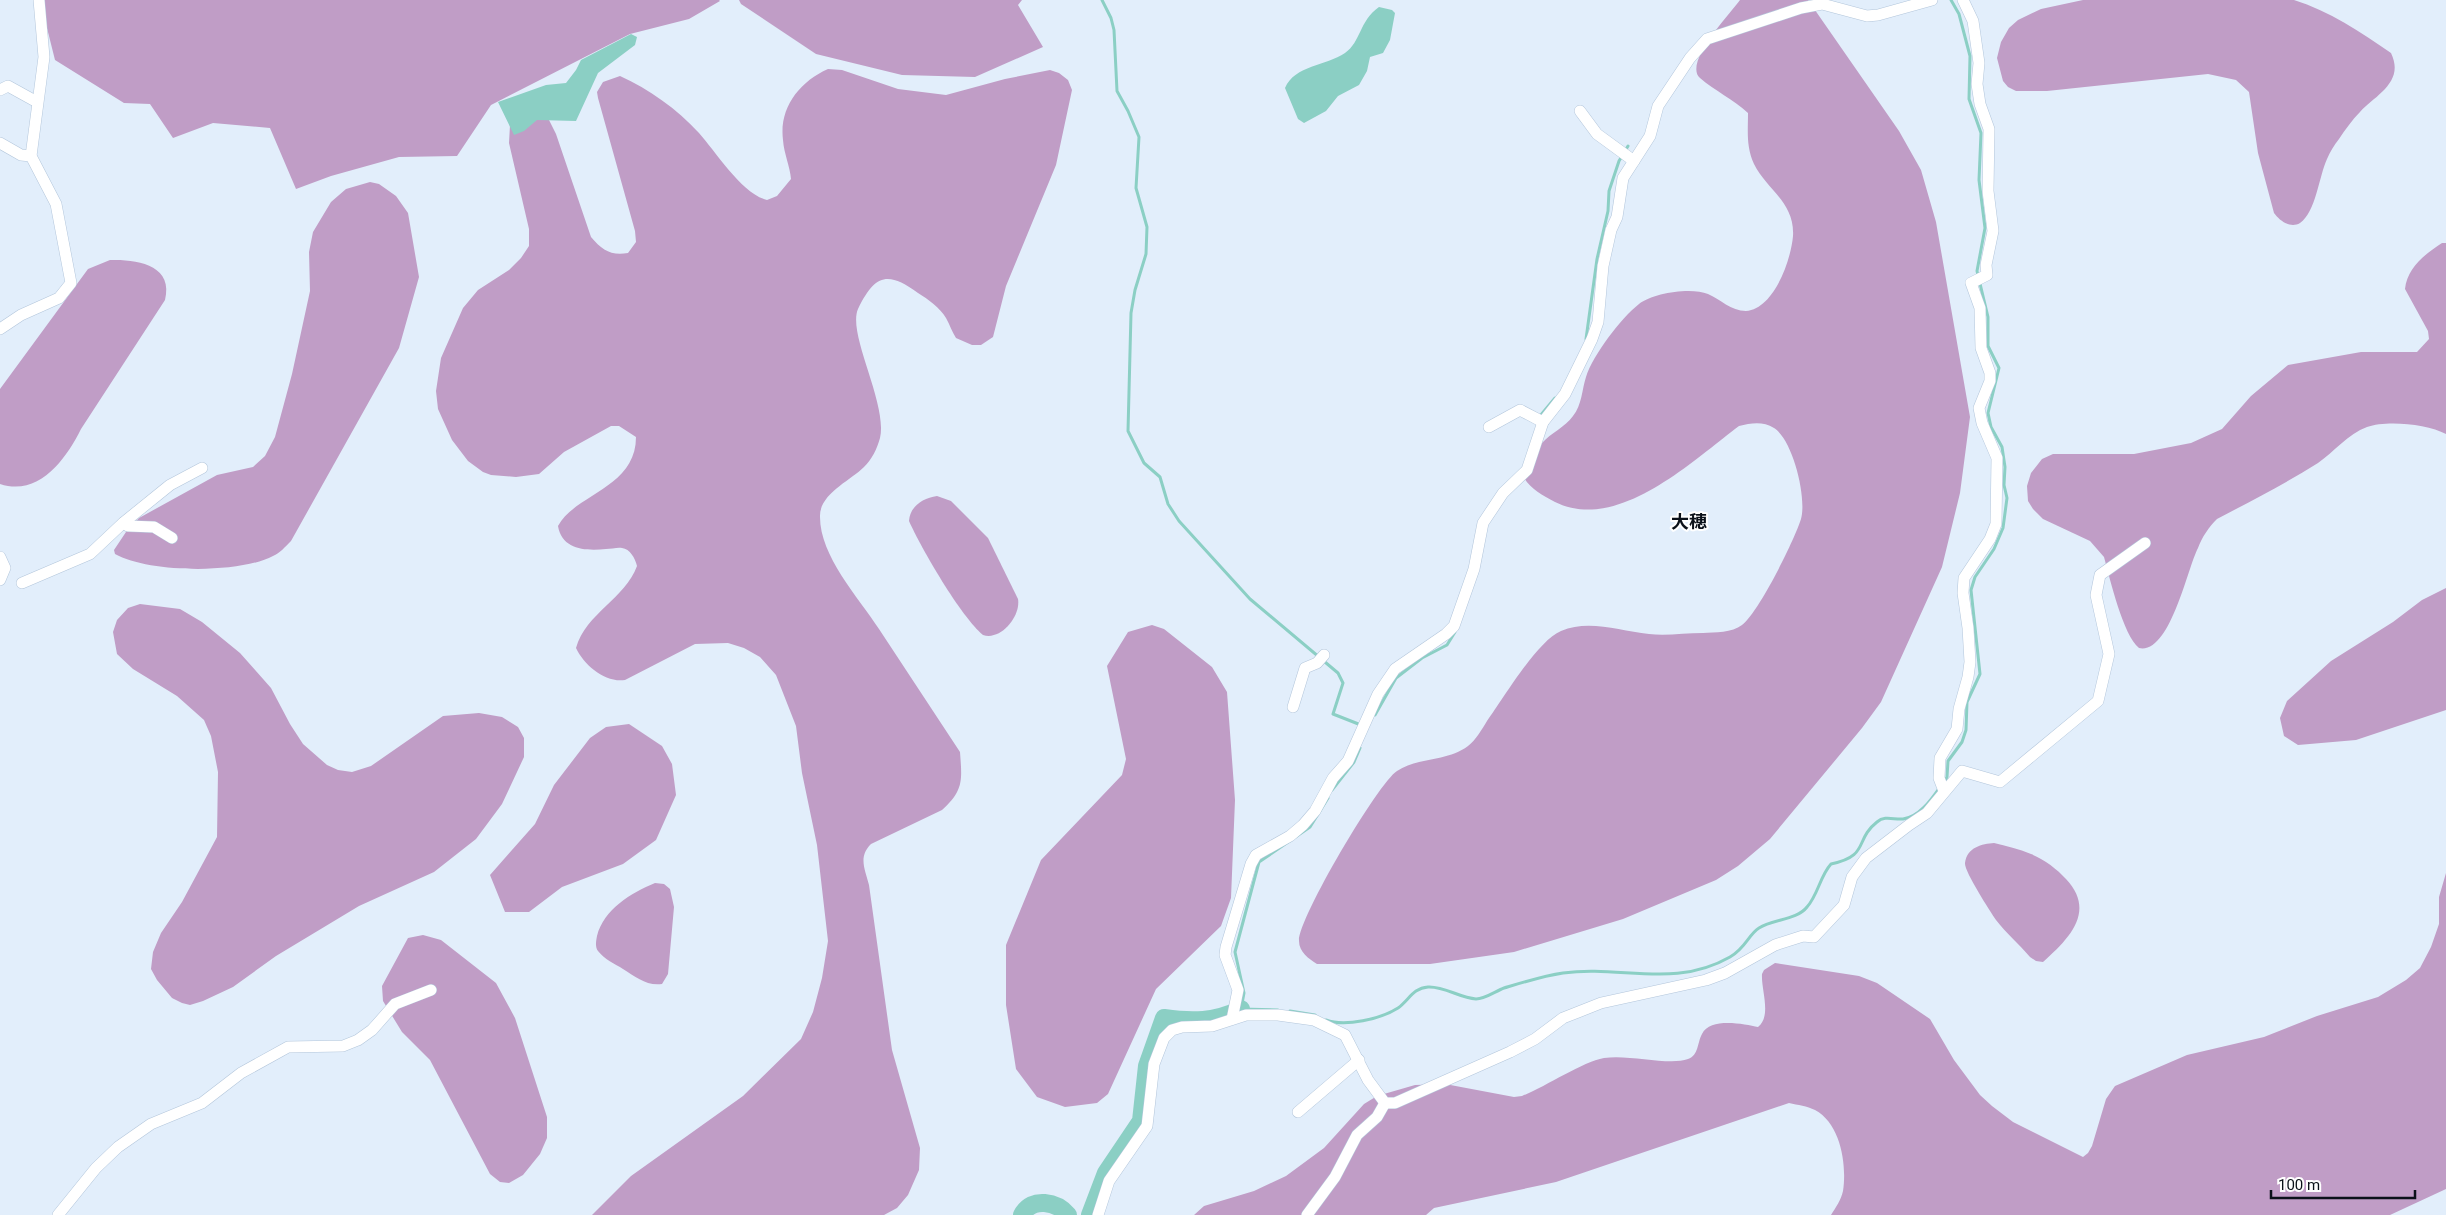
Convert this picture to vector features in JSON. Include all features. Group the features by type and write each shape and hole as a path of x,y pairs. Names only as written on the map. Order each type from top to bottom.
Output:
{"street":[{"path":"0,329 21,315 59,298 71,283 56,204 31,156 44,56 39,0"},
{"path":"1232,1020 1238,990 1226,955 1226,947 1251,864 1256,855 1290,836 1303,825 1315,810 1332,778 1348,761 1378,694 1395,669 1446,634 1454,626 1474,570 1483,523 1503,493 1527,470 1543,422 1565,394 1595,331 1603,266 1611,230 1617,216 1623,178 1650,136 1662,98 1690,58 1707,39 1816,5 1836,6 1867,16 1878,15 1932,0"},
{"path":"1944,792 1939,778 1940,758 1957,729 1959,709 1970,662 1963,593 1964,578 1990,539 1996,524 1997,458 1982,422 1980,408 1990,381 1990,373 1980,348 1982,318 1971,283 1987,275 1986,264 1993,231 1988,185 1989,129 1980,104 1977,84 1979,63 1973,21 1963,0"},
{"path":"0,90 8,86 37,102"},
{"path":"1580,111 1597,134 1634,161"},
{"path":"0,143 21,155 31,156"},
{"path":"1488,427 1520,410 1543,422"},
{"path":"22,584 90,554 123,523 170,485 202,468"},
{"path":"123,523 128,526 154,527 172,538"},
{"path":"1384,1103 1410,1098 1510,1052 1534,1039 1563,1018 1601,1002 1706,980 1725,973 1774,945 1803,936 1814,937 1844,905 1852,877 1866,858 1928,813 1962,770 2000,782 2098,701 2108,654 2096,595 2100,575 2145,543"},
{"path":"0,557 5,568 0,580"},
{"path":"1293,707 1304,668 1317,663 1324,655"},
{"path":"58,1215 96,1168 118,1147 151,1124 202,1104 241,1073 288,1047 343,1046 358,1040 372,1030 395,1004 431,990"},
{"path":"1098,1215 1109,1181 1147,1126 1154,1064 1164,1038 1172,1030 1182,1027 1212,1026 1246,1015 1278,1015 1314,1020 1345,1035 1368,1080 1384,1103"},
{"path":"1298,1112 1359,1060"},
{"path":"1307,1215 1335,1177 1356,1135 1377,1117 1384,1103"}],"shaded area":[{"path":"40,0 720,1 689,19 630,34 491,105 457,156 399,157 331,176 296,189 270,128 213,123 173,138 150,104 124,103 55,60"},
{"path":"739,0 1022,0 1018,5 1043,47 975,77 902,75 816,54 741,4"},
{"path":"1740,0 1808,0 1899,131 1921,170 1936,222 1970,417 1960,493 1942,567 1881,702 1862,728 1770,839 1738,866 1716,880 1623,919 1514,952 1430,964 1317,964 1303,952 1299,945 1302,928 1340,852 1387,781 1397,771 1414,763 1451,755 1471,744 1531,658 1552,637 1561,631 1582,626 1593,626 1669,635 1723,632 1738,628 1749,618 1766,592 1791,543 1801,519 1802,498 1800,484 1787,444 1781,434 1766,424 1752,423 1739,426 1677,474 1653,489 1629,501 1604,508 1579,509 1555,502 1533,488 1523,476 1539,446 1570,420 1576,412 1586,377 1595,358 1616,327 1639,304 1663,294 1692,291 1708,294 1731,307 1746,311 1756,308 1765,302 1773,293 1785,270 1792,246 1792,224 1785,205 1759,173 1751,157 1748,113 1700,78 1696,71 1703,50 1718,27"},
{"path":"2083,0 2294,0 2332,16 2391,53 2394,72 2392,80 2387,87 2357,115 2332,149 2324,166 2310,211 2300,223 2292,225 2282,221 2274,213 2258,153 2249,92 2236,80 2208,74 2047,91 2016,91 2008,87 2003,81 1997,58 2001,42 2009,28 2018,20 2041,9"},
{"path":"1379,7 1392,10 1395,13 1390,40 1383,53 1370,57 1367,71 1359,85 1338,96 1326,111 1304,123 1298,119 1285,88 1290,80 1303,70 1345,53 1354,43 1372,13"},
{"path":"631,34 637,37 635,45 598,73 576,121 537,120 524,131 514,135 498,102 546,85 566,83 581,60"},
{"path":"828,69 842,70 898,89 946,95 1005,79 1050,70 1059,73 1068,80 1072,90 1056,165 1006,286 993,337 981,345 972,345 956,338 946,318 937,307 922,295 898,281 883,280 870,289 864,297 858,309 856,320 862,352 878,407 881,424 880,438 874,454 867,464 836,489 824,501 821,509 822,532 833,561 960,752 960,784 949,803 942,810 871,844 864,858 892,1050 920,1148 919,1170 908,1195 897,1208 884,1215 592,1215 631,1176 743,1096 801,1039 813,1012 822,978 828,941 817,845 802,773 796,726 776,675 760,657 744,648 728,643 695,644 625,680 617,680 603,676 596,671 584,661 576,648 588,625 624,588 637,566 632,554 625,549 591,550 570,544 560,534 558,526 566,515 616,479 626,468 633,454 636,437 619,426 611,426 564,452 539,474 516,477 491,475 483,472 468,461 452,440 438,409 436,391 441,358 463,308 478,290 509,270 521,258 529,246 529,229 509,143 510,125 547,116 556,134 591,237 607,251 617,254 628,253 636,242 635,231 598,98 597,92 603,82 620,76 662,100 699,133 748,190 767,200 777,196 791,179 783,140 784,117 788,107 793,97 808,81"},
{"path":"370,182 379,184 396,196 408,213 419,277 399,348 291,541 276,555 258,562 217,568 171,568 149,565 115,554 114,550 126,532 139,518 217,475 253,467 265,456 275,437 292,374 310,291 309,252 313,232 331,202 346,189"},
{"path":"2442,243 2446,243 2446,434 2407,424 2385,424 2367,427 2354,434 2306,471 2217,519 2206,532 2200,544 2168,625 2160,638 2150,647 2139,648 2133,641 2122,619 2104,557 2090,541 2043,519 2033,509 2028,501 2027,486 2031,473 2042,459 2053,454 2134,454 2191,443 2222,429 2251,396 2288,365 2361,352 2417,352 2429,339 2428,331 2405,289 2406,281 2418,262"},
{"path":"110,260 131,261 151,266 164,279 166,288 165,300 68,452 59,463 39,480 27,485 14,487 0,484 0,389 88,269"},
{"path":"937,496 951,501 988,538 1018,599 1016,613 1003,631 990,636 983,635 974,626 953,598 909,521 912,511 918,504"},
{"path":"2446,588 2446,710 2356,740 2298,745 2284,736 2280,718 2287,701 2331,661 2393,622 2422,600"},
{"path":"140,604 180,609 202,622 240,653 271,688 303,744 327,765 338,770 352,772 371,766 443,716 479,713 502,717 518,727 524,738 524,757 502,804 476,839 434,872 359,906 276,956 233,987 190,1005 172,998 157,980 151,969 153,952 161,933 182,902 217,837 218,772 211,736 204,720 177,696 133,669 117,654 113,632 117,620 128,608"},
{"path":"1152,625 1164,629 1212,667 1227,692 1235,800 1231,898 1221,926 1156,989 1108,1094 1097,1103 1065,1107 1037,1097 1016,1069 1006,1005 1006,945 1041,860 1122,775 1126,759 1107,666 1128,632"},
{"path":"629,724 662,746 672,764 676,795 656,840 623,864 562,887 529,912 505,912 490,875 535,824 554,785 590,738 606,727"},
{"path":"1994,843 2031,854 2041,859 2059,872 2075,891 2079,902 2076,924 2070,934 2043,962 2036,961 2030,957 2000,925 1978,891 1966,867 1966,858 1972,850 1985,844"},
{"path":"2446,873 2446,1189 2390,1215 1831,1215 1841,1197 1844,1181 1843,1158 1836,1135 1824,1116 1815,1110 1789,1103 1556,1182 1434,1208 1426,1215 1194,1215 1204,1206 1254,1191 1286,1176 1324,1148 1364,1104 1377,1096 1415,1085 1445,1084 1514,1097 1522,1096 1585,1064 1604,1058 1625,1057 1670,1061 1688,1059 1696,1052 1702,1034 1712,1025 1728,1023 1758,1027 1762,1022 1765,1010 1762,974 1764,970 1775,963 1859,976 1877,983 1930,1019 1954,1060 1980,1095 1992,1106 2013,1122 2083,1157 2092,1146 2106,1099 2115,1086 2187,1055 2264,1037 2317,1016 2378,997 2406,980 2420,968 2431,947 2439,924 2439,897"},
{"path":"655,883 664,884 670,889 674,907 668,974 662,984 651,984 641,980 610,961 596,948 597,936 601,926 612,910 628,897"},
{"path":"423,935 441,940 496,983 515,1018 547,1117 547,1138 540,1154 523,1175 509,1183 500,1182 490,1174 430,1060 402,1032 383,1001 382,986 408,938"}],"waterway":[{"path":"1102,0 1111,18 1114,30 1117,91 1139,137 1136,188 1147,227 1146,254 1135,290 1131,313 1128,431 1144,463 1160,477 1168,504 1179,521 1250,599 1338,673 1343,683 1333,714 1361,725"},
{"path":"1944,782 1947,777 1948,761 1962,742 1966,730 1967,702 1980,674 1971,590 1975,577 1994,549 2003,528 2007,498 2004,485 2005,467 2002,447 1991,427 1988,413 1999,368 1988,346 1988,317 1977,271 1985,228 1979,180 1981,133 1969,99 1970,56 1959,14 1951,0"},
{"path":"1586,339 1597,259 1608,211 1609,191 1619,161 1628,146"},
{"path":"1540,416 1555,398"},
{"path":"1375,715 1396,678 1422,658 1447,645 1455,632"},
{"path":"1332,790 1354,762 1360,748"},
{"path":"1326,1020 1343,1023 1363,1021 1382,1016 1398,1008 1419,990 1428,987 1440,988 1464,997 1476,999 1483,998 1504,988 1541,977 1563,973 1585,971 1668,974 1689,972 1709,967 1730,957 1759,928 1803,911 1811,902 1824,874 1831,864 1843,861 1857,852 1866,835 1877,822 1890,818 1909,818 1929,802 1940,787"},
{"path":"1278,1010 1241,1009 1244,993 1235,952 1259,862 1310,827 1328,798"},
{"path":"1090,1215 1106,1173 1141,1121 1147,1066 1164,1018 1184,1020 1213,1019 1241,1009"},
{"path":"1290,1011 1315,1015"},
{"path":"1022,1215 1026,1209 1038,1203 1051,1204 1068,1215"}],"district":[{"name":"大穂","path":"1689,521"}]}
